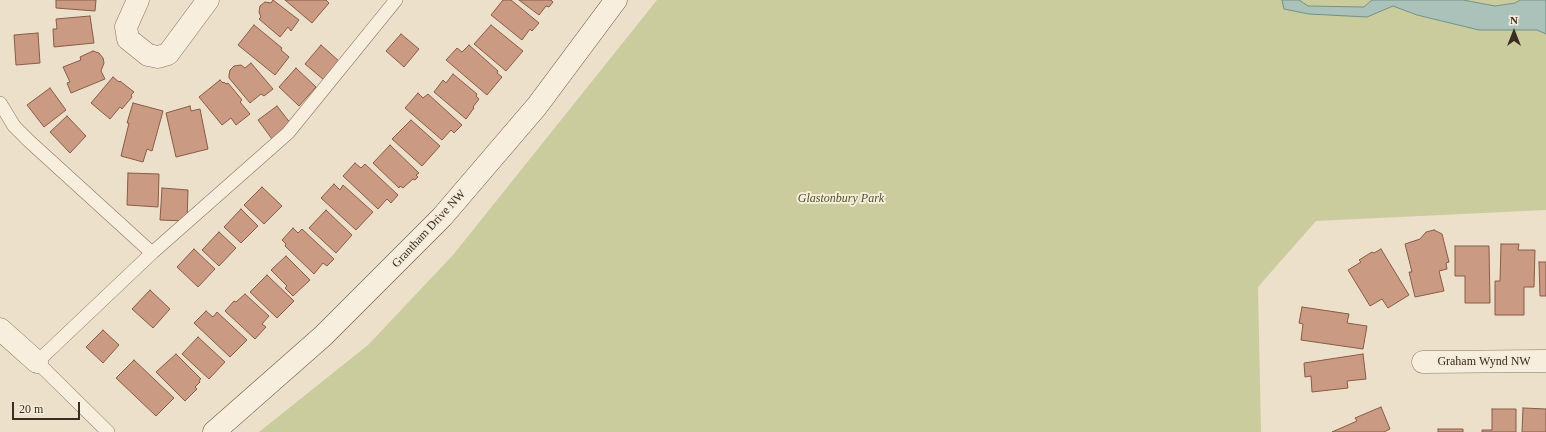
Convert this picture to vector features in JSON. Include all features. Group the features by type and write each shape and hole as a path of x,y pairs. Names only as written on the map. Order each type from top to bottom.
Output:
{"street":[{"path":"138,0 126,27 128,39 148,55 158,57 168,54 208,0"},
{"name":"Grantham Drive NW","path":"214,432 323,336 442,217 537,106 616,0"},
{"path":"0,329 37,362"},
{"name":"Graham Wynd NW","path":"1423,362 1546,361"}],"lane":[{"path":"108,432 37,362 152,254 288,133 396,0"},
{"path":"0,103 14,126 28,141 152,254"}],"green space":[{"name":"Glastonbury Park","path":"657,0 1282,0 1284,9 1367,17 1393,6 1417,15 1479,30 1537,30 1546,34 1546,210 1316,221 1258,287 1261,432 259,432 368,345 453,255"},
{"path":"1299,0 1372,0 1365,7 1308,6"},
{"path":"1463,0 1520,0 1515,3 1495,6"}],"shaded area":[{"path":"1282,0 1299,0 1308,6 1364,7 1372,0 1463,0 1495,6 1515,3 1520,0 1546,0 1546,34 1537,30 1479,30 1417,15 1393,6 1367,17 1309,14 1284,9"}],"building":[{"path":"56,0 96,0 95,11 56,8"},
{"path":"273,0 299,20 291,31 288,27 280,37 259,19 261,17 259,12 260,6 265,2 271,3"},
{"path":"285,0 326,0 329,3 312,23"},
{"path":"503,0 511,0 539,23 532,31 530,29 522,40 491,15"},
{"path":"519,0 551,0 553,2 549,7 546,6 539,15"},
{"path":"90,16 94,43 54,47 53,29 57,29 56,19"},
{"path":"254,25 282,48 281,50 289,57 275,75 238,45"},
{"path":"491,25 523,51 506,71 474,44"},
{"path":"38,33 40,63 16,65 14,35"},
{"path":"401,34 419,49 404,67 386,51"},
{"path":"321,45 340,62 324,80 305,64"},
{"path":"469,45 498,71 497,73 502,77 487,95 446,60 457,48 462,52"},
{"path":"93,51 99,53 103,58 104,63 101,71 105,79 71,93 67,83 70,82 63,67 81,60 80,57"},
{"path":"251,63 273,89 264,96 261,94 250,103 229,78 229,75 230,70 234,66 241,65 245,68"},
{"path":"296,68 316,87 299,106 279,87"},
{"path":"453,74 477,94 476,96 479,99 466,119 434,92 443,80 446,83"},
{"path":"113,77 134,92 131,95 132,97 122,109 120,107 110,119 91,103"},
{"path":"220,80 223,83 228,83 242,100 240,102 250,114 236,125 231,118 222,125 199,97"},
{"path":"50,88 66,110 44,127 27,105"},
{"path":"418,93 423,98 428,94 462,125 454,133 451,130 442,140 405,108"},
{"path":"133,103 163,111 152,151 147,149 143,162 121,156 129,123 127,123"},
{"path":"190,106 191,111 200,109 208,149 176,157 166,113"},
{"path":"277,106 291,124 272,139 258,120"},
{"path":"67,116 86,136 70,153 50,132"},
{"path":"411,120 440,146 422,166 392,139"},
{"path":"390,145 419,173 416,175 418,177 415,180 413,179 403,188 400,186 399,188 373,163"},
{"path":"355,163 361,168 365,164 398,195 391,203 387,199 378,209 343,176"},
{"path":"128,173 159,174 158,207 127,205"},
{"path":"334,184 340,190 343,185 373,212 356,230 321,198"},
{"path":"262,187 282,206 264,224 244,205"},
{"path":"162,188 188,190 187,221 160,220"},
{"path":"241,209 258,226 241,243 224,227"},
{"path":"326,210 352,235 336,253 309,228"},
{"path":"293,228 298,233 302,229 334,259 327,266 323,263 314,274 285,246 286,244 282,240"},
{"path":"1434,230 1442,234 1449,262 1446,263 1447,269 1439,271 1444,291 1415,297 1409,272 1412,272 1405,244 1420,239 1426,232"},
{"path":"219,232 236,248 219,266 202,250"},
{"path":"1501,244 1519,244 1518,250 1535,250 1534,287 1524,287 1524,315 1495,315 1495,281 1500,281"},
{"path":"1455,246 1489,246 1490,303 1465,303 1465,276 1455,276"},
{"path":"194,249 215,269 198,287 177,267"},
{"path":"1381,249 1409,295 1388,308 1382,299 1370,306 1348,270 1361,262 1359,260 1372,252 1374,253"},
{"path":"286,256 310,280 293,296 285,288 287,286 271,270"},
{"path":"1539,262 1546,262 1546,296 1540,296"},
{"path":"267,275 294,301 277,318 250,292"},
{"path":"150,290 170,309 153,328 132,309"},
{"path":"245,294 269,316 262,324 266,327 255,339 225,311 234,301 236,302"},
{"path":"1302,307 1349,314 1347,323 1367,326 1363,349 1301,340 1303,324 1299,323"},
{"path":"206,311 213,317 217,312 247,340 230,357 194,323"},
{"path":"103,330 119,345 103,363 86,347"},
{"path":"198,337 225,362 209,379 182,354"},
{"path":"176,354 201,379 195,387 197,389 185,401 156,372"},
{"path":"1363,354 1366,379 1347,381 1348,388 1312,392 1311,376 1305,377 1304,363"},
{"path":"134,360 174,398 156,416 116,378"},
{"path":"1381,407 1390,429 1384,432 1332,432 1357,421 1355,418"},
{"path":"1523,408 1546,409 1546,432 1522,432"},
{"path":"1492,409 1516,409 1516,432 1482,432 1482,430 1492,430"},
{"path":"1438,429 1463,429 1463,432 1438,432"}]}
